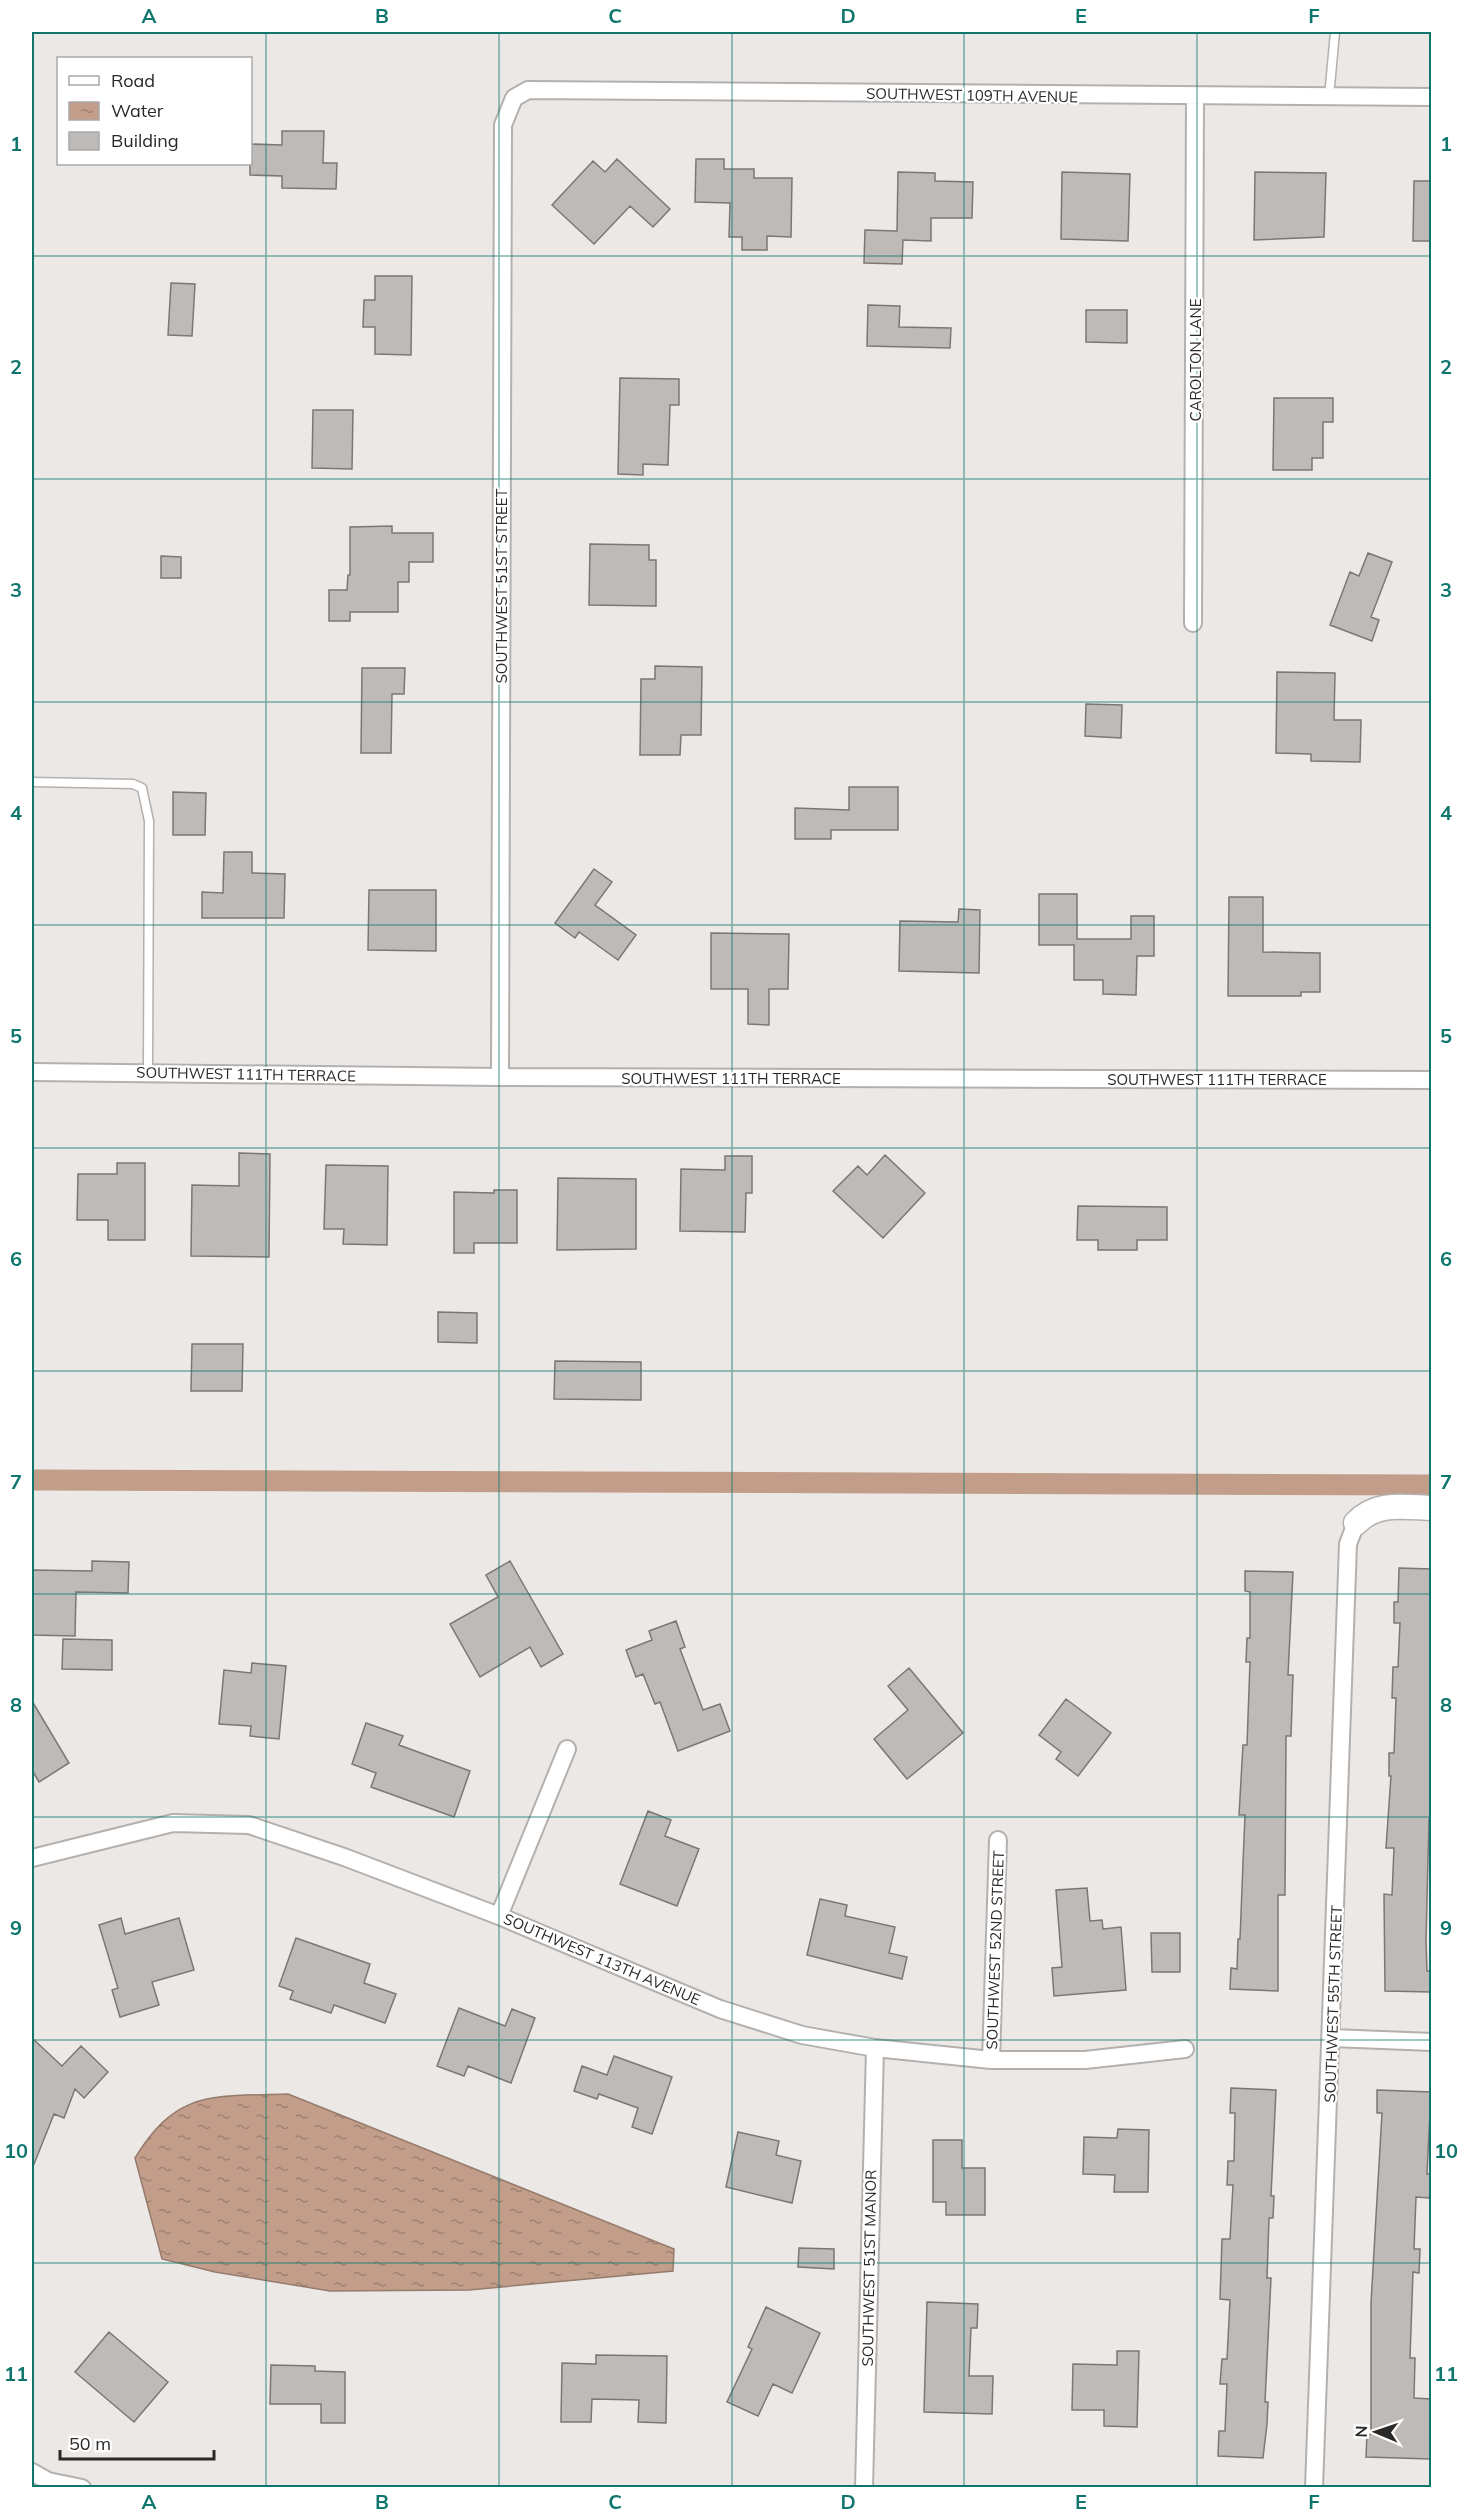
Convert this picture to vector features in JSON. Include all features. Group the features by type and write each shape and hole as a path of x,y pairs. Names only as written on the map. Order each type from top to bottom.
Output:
{"street":[{"name":"SOUTHWEST 109TH AVENUE","path":"514,98 528,90 1195,97 1431,97"},
{"name":"CAROLTON LANE","path":"1193,623 1195,97"},
{"name":"SOUTHWEST 51ST STREET","path":"500,1077 503,125 514,98"},
{"name":"SOUTHWEST 111TH TERRACE","path":"32,1072 500,1077 1431,1080"},
{"path":"1356,1523 1371,1510 1381,1507 1431,1508"},
{"name":"SOUTHWEST 55TH STREET","path":"1314,2487 1332,2038 1348,1544 1356,1523"},
{"path":"499,1916 567,1749"},
{"name":"SOUTHWEST 113TH AVENUE","path":"32,1858 173,1823 249,1825 344,1857 499,1916 720,2009 802,2035 875,2048 991,2060 1085,2060 1185,2049"},
{"name":"SOUTHWEST 52ND STREET","path":"991,2060 998,1840"},
{"path":"1332,2038 1431,2042"},
{"name":"SOUTHWEST 51ST MANOR","path":"864,2487 875,2048"},
{"path":"32,2472 48,2481 82,2487"}],"lane":[{"path":"1329,97 1335,32"},
{"path":"32,782 133,784 142,788 149,821 148,1073"}],"water":[{"path":"288,2094 674,2249 673,2271 469,2290 330,2291 215,2272 162,2259 135,2158 151,2135 166,2119 200,2101 238,2095"}],"building":[{"path":"282,131 324,131 323,163 337,163 336,189 282,188 282,176 250,175 252,144 282,145"},
{"path":"617,159 670,209 653,227 630,206 594,244 552,205 593,161 605,172"},
{"path":"696,159 724,159 724,169 754,169 754,178 792,178 791,237 767,236 767,250 742,250 742,237 729,237 730,203 695,202"},
{"path":"898,172 935,173 935,181 973,182 972,218 931,218 931,241 903,240 902,264 864,263 865,230 897,231"},
{"path":"1062,172 1130,174 1128,241 1061,239"},
{"path":"1255,172 1326,173 1324,237 1254,240"},
{"path":"1414,181 1431,181 1431,241 1413,241"},
{"path":"375,276 412,276 411,355 375,354 375,327 363,327 364,300 375,300"},
{"path":"171,283 195,284 192,336 168,335"},
{"path":"868,305 900,306 899,327 951,328 950,348 867,346"},
{"path":"1086,310 1127,310 1127,343 1086,342"},
{"path":"620,378 679,379 679,405 670,405 668,465 643,464 643,475 618,474"},
{"path":"1274,398 1333,398 1333,422 1323,422 1323,458 1312,458 1312,470 1273,470"},
{"path":"313,410 353,410 352,469 312,468"},
{"path":"392,526 392,533 433,533 433,562 409,562 409,582 398,582 398,612 350,612 350,621 329,621 329,590 347,590 348,575 350,575 350,527"},
{"path":"590,544 649,545 649,560 656,560 656,606 589,605"},
{"path":"1368,553 1392,562 1371,617 1379,620 1372,641 1330,625 1350,572 1359,576"},
{"path":"161,556 181,557 181,578 161,578"},
{"path":"655,666 702,667 701,735 681,735 680,755 640,755 641,679 655,679"},
{"path":"362,668 405,668 404,694 392,694 391,753 361,753"},
{"path":"1277,672 1335,673 1334,720 1361,720 1360,762 1311,761 1311,754 1276,753"},
{"path":"1086,704 1122,705 1121,738 1085,736"},
{"path":"849,787 898,787 898,830 831,830 831,839 795,839 795,808 849,810"},
{"path":"173,792 206,793 205,835 173,835"},
{"path":"224,852 252,852 252,873 285,874 284,918 202,918 202,892 223,893"},
{"path":"594,869 612,882 595,905 636,935 618,960 579,932 575,938 555,923"},
{"path":"369,890 436,890 436,951 368,950"},
{"path":"1039,894 1077,894 1077,939 1131,939 1131,916 1154,916 1154,956 1137,956 1136,995 1103,994 1103,980 1074,980 1074,945 1039,945"},
{"path":"1229,897 1263,897 1263,952 1320,953 1320,992 1301,992 1301,996 1228,996"},
{"path":"959,909 980,910 979,973 899,971 900,921 958,922"},
{"path":"711,933 789,934 788,989 769,989 769,1025 748,1024 748,989 711,989"},
{"path":"239,1153 270,1154 269,1257 191,1256 192,1185 239,1186"},
{"path":"885,1155 925,1193 883,1238 833,1191 858,1166 867,1175"},
{"path":"725,1156 752,1156 752,1193 746,1193 745,1232 680,1231 681,1169 725,1170"},
{"path":"117,1163 145,1163 145,1240 108,1240 108,1220 77,1220 78,1174 117,1174"},
{"path":"326,1165 388,1166 387,1245 343,1244 344,1229 324,1229"},
{"path":"558,1178 636,1179 636,1249 557,1250"},
{"path":"494,1190 517,1190 517,1243 474,1243 474,1253 454,1253 454,1192 494,1193"},
{"path":"1078,1206 1167,1207 1167,1240 1137,1240 1137,1250 1098,1250 1098,1240 1077,1240"},
{"path":"438,1312 477,1313 477,1343 438,1342"},
{"path":"192,1344 243,1344 242,1391 191,1391"},
{"path":"555,1361 641,1362 641,1400 554,1399"},
{"path":"92,1561 129,1562 128,1593 76,1592 75,1636 32,1635 32,1570 92,1571"},
{"path":"510,1561 563,1654 541,1667 530,1647 480,1677 450,1624 498,1597 486,1575"},
{"path":"1399,1568 1431,1569 1431,1819 1429,1819 1426,1941 1427,1971 1431,1971 1431,1992 1385,1991 1384,1894 1392,1895 1394,1848 1386,1848 1391,1776 1389,1776 1389,1753 1394,1753 1396,1698 1392,1698 1393,1667 1398,1667 1400,1623 1394,1623 1394,1602 1398,1602"},
{"path":"1245,1571 1293,1572 1288,1675 1293,1675 1291,1736 1286,1736 1285,1895 1278,1895 1278,1991 1230,1989 1231,1968 1237,1969 1238,1939 1240,1939 1245,1815 1239,1815 1243,1745 1247,1745 1250,1662 1246,1662 1247,1638 1250,1638 1250,1592 1245,1591"},
{"path":"676,1621 685,1647 680,1649 703,1710 720,1704 730,1731 678,1751 660,1702 655,1704 643,1674 636,1677 626,1650 652,1640 649,1631"},
{"path":"63,1639 112,1640 112,1670 62,1669"},
{"path":"252,1663 286,1666 279,1739 250,1736 251,1726 219,1724 224,1670 251,1673"},
{"path":"909,1668 963,1733 907,1779 874,1739 908,1710 888,1686"},
{"path":"1066,1699 1111,1733 1078,1776 1056,1759 1061,1752 1039,1735"},
{"path":"32,1701 69,1763 39,1782 32,1770"},
{"path":"366,1723 403,1736 399,1745 470,1771 454,1817 371,1787 376,1773 352,1764"},
{"path":"648,1811 671,1820 665,1836 699,1849 677,1906 620,1884"},
{"path":"1087,1888 1090,1921 1102,1920 1103,1929 1121,1927 1126,1990 1054,1996 1052,1968 1062,1967 1056,1890"},
{"path":"820,1899 847,1905 845,1916 895,1927 889,1953 907,1957 902,1979 807,1955"},
{"path":"121,1918 125,1934 179,1918 194,1970 152,1982 159,2005 120,2017 112,1990 118,1988 99,1925"},
{"path":"1151,1933 1180,1933 1180,1972 1152,1972"},
{"path":"296,1938 370,1964 364,1983 396,1994 385,2023 334,2005 331,2013 290,1999 293,1991 279,1986"},
{"path":"459,2008 505,2026 512,2009 535,2018 511,2083 468,2066 464,2076 437,2066"},
{"path":"32,2038 62,2066 81,2046 108,2072 84,2098 75,2089 64,2118 54,2114 32,2169"},
{"path":"614,2056 672,2077 652,2134 632,2127 638,2108 599,2094 597,2099 574,2091 582,2066 607,2075"},
{"path":"1231,2088 1276,2090 1271,2196 1274,2196 1273,2218 1269,2218 1267,2278 1271,2278 1265,2402 1268,2402 1263,2458 1218,2456 1219,2431 1225,2431 1227,2384 1220,2384 1222,2359 1227,2359 1230,2300 1220,2299 1222,2239 1230,2239 1233,2185 1227,2185 1228,2161 1234,2161 1235,2113 1230,2113"},
{"path":"1377,2090 1431,2092 1427,2174 1431,2174 1431,2190 1429,2198 1416,2197 1414,2249 1420,2249 1419,2273 1413,2272 1410,2358 1415,2358 1414,2398 1431,2399 1430,2459 1366,2457 1367,2434 1371,2434 1371,2303 1382,2113 1377,2113"},
{"path":"1118,2129 1149,2130 1148,2192 1114,2192 1115,2175 1083,2174 1084,2137 1117,2138"},
{"path":"738,2132 779,2141 776,2155 801,2161 792,2203 726,2187"},
{"path":"933,2140 962,2140 962,2168 985,2168 985,2215 946,2215 946,2202 933,2202"},
{"path":"799,2248 834,2249 834,2269 798,2267"},
{"path":"927,2302 978,2304 977,2328 971,2328 969,2376 993,2376 992,2414 924,2412"},
{"path":"766,2307 820,2333 792,2393 773,2384 758,2416 727,2402 752,2349 748,2347"},
{"path":"109,2332 168,2382 134,2422 75,2372"},
{"path":"1117,2351 1139,2351 1137,2427 1104,2426 1104,2410 1072,2410 1073,2364 1117,2365"},
{"path":"596,2355 667,2356 666,2423 638,2422 639,2400 592,2399 591,2422 561,2422 562,2363 596,2364"},
{"path":"271,2365 315,2366 315,2371 345,2372 345,2423 321,2423 321,2404 270,2404"}],"waterway":[{"path":"32,1480 1432,1485"}]}
